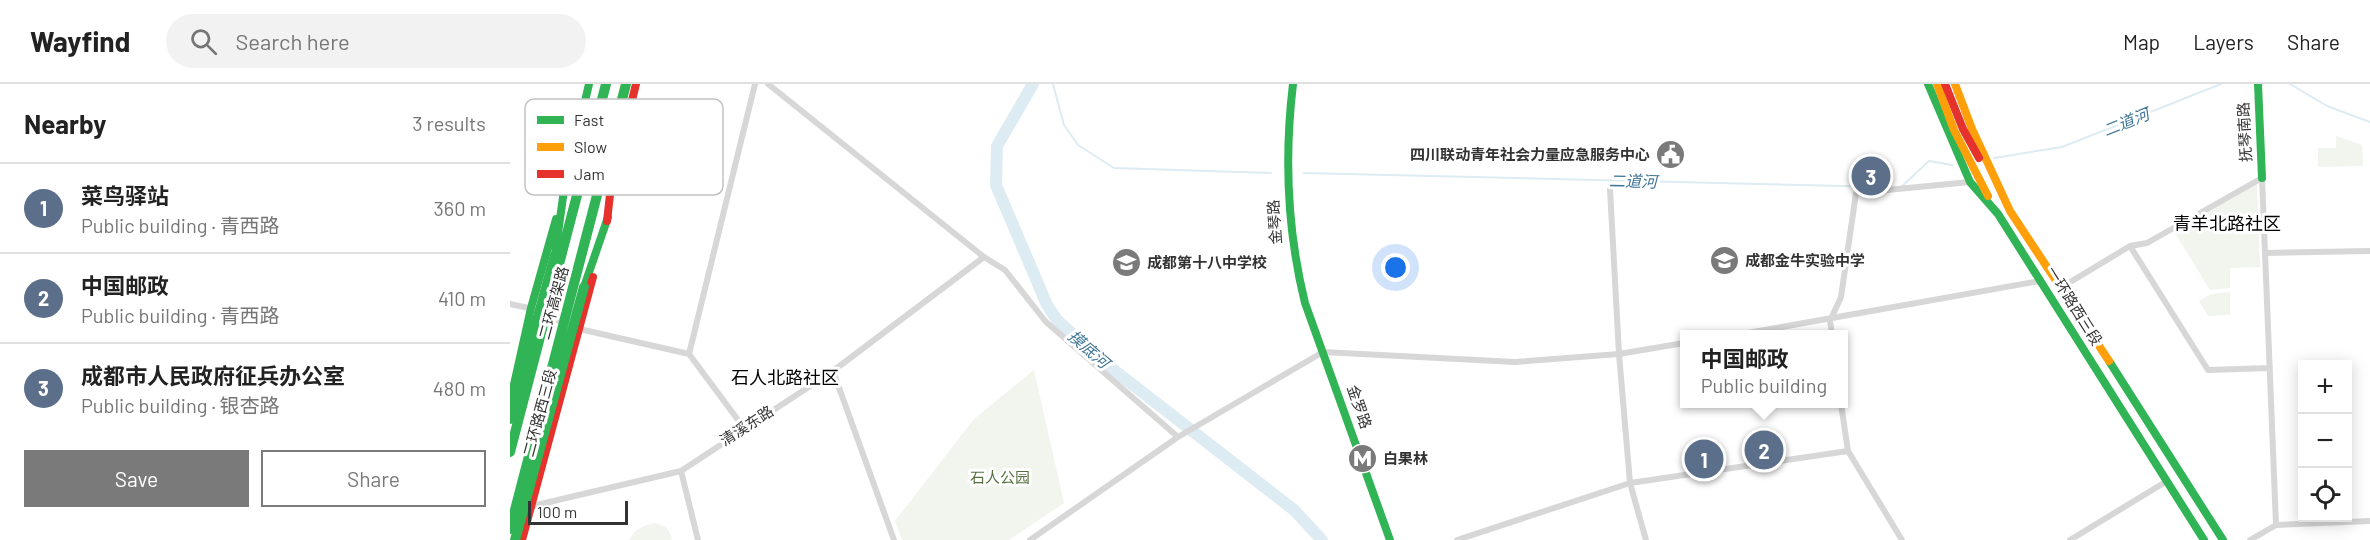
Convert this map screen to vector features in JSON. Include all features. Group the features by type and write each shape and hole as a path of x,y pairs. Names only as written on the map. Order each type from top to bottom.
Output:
{"main road":[{"path":"585,99 589,84"},
{"name":"二环高架路","path":"602,99 606,84"},
{"name":"二环高架路","path":"622,99 626,84"},
{"name":"二环路西三段","path":"632,99 636,84"},
{"name":"金琴路","path":"1293,84 1287,139 1289,228 1297,275 1323,352"},
{"name":"一环路西三段","path":"1928,84 1970,182 1998,214 2204,540"},
{"path":"1937,84 1998,214"},
{"path":"1954,84 1959,130 2010,211"},
{"name":"一环路西三段","path":"1954,84 2010,211 2062,286 2223,540"},
{"name":"抚琴南路","path":"2258,84 2262,178"},
{"path":"510,419 555,255 563,195"},
{"path":"510,401 531,308 563,195"},
{"name":"二环高架路","path":"510,452 577,195"},
{"name":"二环高架路","path":"510,529 597,195"},
{"name":"二环路西三段","path":"522,540 608,217 610,195"},
{"path":"514,540 584,286 608,217"},
{"name":"金罗路","path":"1323,352 1390,540"}],"street":[{"path":"689,354 755,84"},
{"path":"768,84 984,257 1005,270 1046,321 1178,437"},
{"path":"2062,286 2130,246 2147,243 2262,178 2276,525"},
{"path":"1831,330 1830,321 1841,297 1856,193 1970,182"},
{"path":"1610,189 1618,354 1630,483 1646,540"},
{"path":"2130,246 2208,370 2270,368"},
{"path":"2266,253 2370,250"},
{"name":"清溪东路","path":"510,511 681,471 833,371 984,257"},
{"path":"1769,330 1830,321 2040,281"},
{"path":"510,304 531,308 578,329 689,354 744,428"},
{"path":"1030,540 1206,419 1323,352 1515,362 1618,354 1680,345"},
{"path":"833,371 894,540"},
{"path":"1842,408 1848,451 1902,540"},
{"path":"1456,540 1630,483 1848,451"},
{"path":"681,471 698,540"},
{"path":"2070,540 2168,481"},
{"path":"2250,540 2276,525 2370,521"}],"green space":[{"path":"2336,136 2362,145 2363,166 2318,167 2318,148 2336,148"},
{"path":"2257,182 2260,267 2230,268 2230,288 2210,290 2173,230"},
{"path":"2230,292 2230,315 2208,316 2199,301 2211,294"},
{"name":"石人公园","path":"1034,370 1064,503 1009,540 902,540 895,521 974,419"},
{"path":"655,523 667,529 672,540 629,540 640,528"}],"waterway":[{"name":"摸底河","path":"1033,84 997,146 996,185 1047,305 1057,320 1101,360 1294,510 1322,540"},
{"name":"二道河","path":"1053,84 1064,125 1078,145 1114,168 1271,173"},
{"name":"二道河","path":"1994,158 2062,147 2221,84"},
{"name":"二道河","path":"2290,84 2327,106 2370,122"},
{"name":"二道河","path":"1902,186 1929,161 1952,165"},
{"name":"二道河","path":"1304,173 1886,187"}],"traffic: fast":[{"path":"585,99 589,84"},
{"path":"602,99 606,84"},
{"path":"622,99 626,84"},
{"path":"1293,84 1288,167 1291,221 1299,276 1305,303 1390,540"},
{"path":"1928,84 1970,182 1998,214 2204,540"},
{"path":"2258,84 2262,178"},
{"path":"555,255 563,195"},
{"path":"510,452 577,195"},
{"path":"510,529 597,195"},
{"path":"584,287 608,217"},
{"path":"511,398 531,308 556,219"},
{"path":"510,419 555,255"},
{"path":"515,540 584,287"},
{"path":"2109,361 2223,540"}],"traffic: slow":[{"path":"1937,84 1954,130 1988,196"},
{"path":"1955,84 1972,129 2010,211 2109,361"}],"traffic: jam":[{"path":"632,99 636,84"},
{"path":"1945,84 1963,129 1979,158"},
{"path":"607,221 610,195"},
{"path":"522,540 593,277"}],"place":[{"name":"四川联动青年社会力量应急服务中心","path":"1671,155"},
{"name":"成都市人民政府征兵办公室","path":"1871,176"},
{"name":"成都金牛实验中学","path":"1724,261"},
{"name":"成都第十八中学校","path":"1126,263"},
{"name":"中国邮政","path":"1764,450"},
{"name":"白果林","path":"1362,459"},
{"name":"菜鸟驿站","path":"1704,459"}],"district":[{"name":"青羊北路社区","path":"2227,224"},
{"name":"石人北路社区","path":"785,378"}]}
